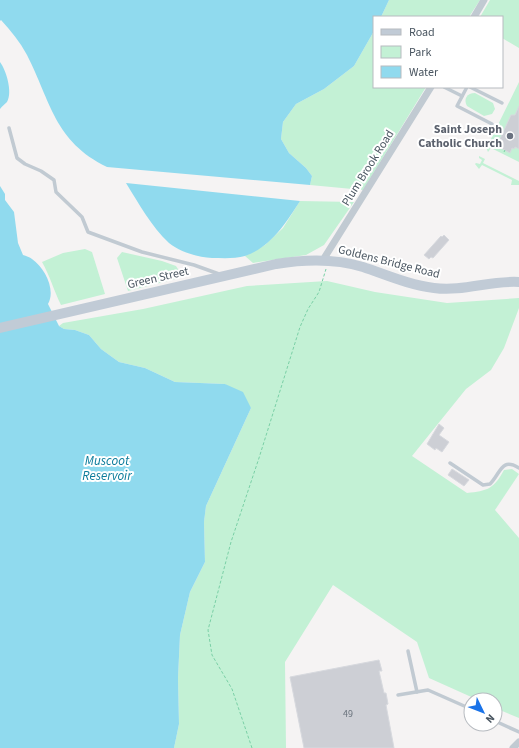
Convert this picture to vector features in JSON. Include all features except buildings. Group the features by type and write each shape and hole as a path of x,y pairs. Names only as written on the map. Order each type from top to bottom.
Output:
{"main road":[{"name":"Green Street","path":"0,328 283,262 326,260"},
{"name":"Goldens Bridge Road","path":"326,260 363,267 410,283 436,288 463,288 519,282"}],"street":[{"path":"475,16 484,0"},
{"name":"Plum Brook Road","path":"326,260 430,88"},
{"path":"513,748 519,742"}],"lane":[{"path":"446,88 462,96"},
{"path":"466,88 458,106 492,124"},
{"path":"472,88 502,103"},
{"path":"9,128 17,158 24,164 41,171 54,180 56,192 82,218 88,232 142,252 194,265 224,276"},
{"path":"450,463 483,485 490,484 502,467 506,464 511,464 519,468"},
{"path":"408,651 416,692"},
{"path":"398,695 428,690 463,706"},
{"path":"503,725 519,732"}],"path":[{"path":"252,748 232,689 212,655 208,630 231,542 260,458 300,327 308,309 319,292 326,274 326,260"}],"green space":[{"path":"389,0 480,0 470,16 381,16"},
{"path":"490,0 519,0 519,48 503,39 503,16 481,16"},
{"path":"373,33 373,88 425,88 363,190 310,185 312,176 306,168 289,153 281,139 283,122 296,104 324,89 354,66"},
{"path":"519,82 519,162 491,148 488,152 485,145 490,141"},
{"path":"475,93 493,103 495,109 492,114 484,116 467,106 465,101 466,97"},
{"path":"479,156 485,159 483,163 519,181 519,185 511,185 512,180 482,165 479,169 475,164 480,164 482,160"},
{"path":"300,201 354,202 324,245 306,255 253,263 245,256 265,245 283,228"},
{"path":"85,249 92,252 105,294 61,305 42,262 63,253"},
{"path":"122,252 162,261 176,266 183,277 128,291 117,258"},
{"path":"327,281 375,292 447,303 519,298 519,308 504,348 491,370 466,389 412,456 467,493 489,488 497,481 504,470 512,469 519,474 495,510 519,538 519,718 503,711 503,692 463,692 463,693 429,678 417,642 333,585 285,662 286,748 174,748 179,724 178,678 180,635 190,592 205,562 204,522 206,506 251,408 225,384 175,382 145,368 119,362 101,349 89,335 75,330 64,329 59,326 63,323 143,309 247,286"}],"water":[{"path":"0,0 389,0 381,16 373,16 373,33 354,66 324,89 296,104 283,122 281,139 289,153 306,168 312,176 310,185 107,167 89,157 65,133 56,119 27,55 8,28 1,20 0,21"},
{"path":"0,62 9,87 9,98 0,109"},
{"path":"126,183 300,201 283,226 263,247 245,256 237,258 212,258 183,251 169,243 151,222"},
{"name":"Muscoot Reservoir","path":"0,186 5,194 5,200 14,212 18,243 23,255 37,263 48,280 51,292 48,304 59,326 64,329 75,330 89,335 101,349 119,362 145,368 175,382 225,384 243,392 251,408 206,506 204,522 205,562 190,592 180,635 178,678 179,724 174,748 0,748"}],"place":[{"name":"Saint Joseph Catholic Church","path":"510,136"}]}
